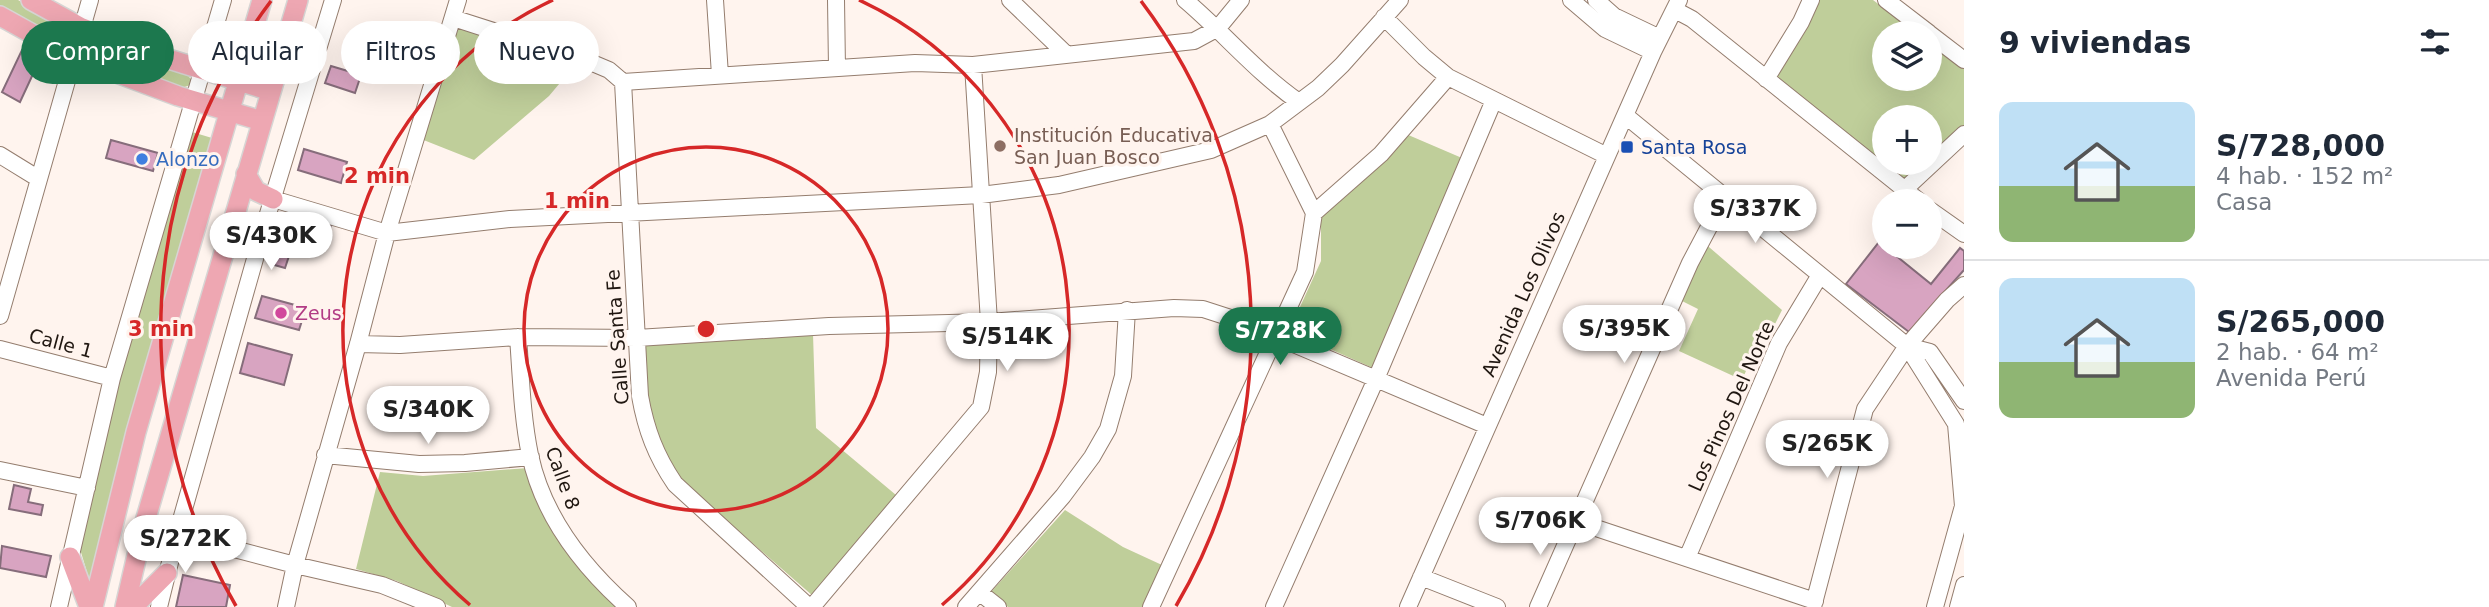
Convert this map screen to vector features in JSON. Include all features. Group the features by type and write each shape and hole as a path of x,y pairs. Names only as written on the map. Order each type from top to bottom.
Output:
{"main road":[{"path":"31,0 69,21"},
{"path":"256,21 262,0"},
{"path":"125,607 144,525 298,0"},
{"path":"0,16 21,28"},
{"path":"147,84 262,121"},
{"path":"91,607 136,432 237,84"},
{"path":"248,84 271,91"},
{"path":"246,174 256,191 273,199"},
{"path":"136,432 144,443 149,445 155,446 170,441"},
{"path":"70,557 91,607"},
{"path":"133,607 166,573"}],"street":[{"path":"84,21 90,0"},
{"path":"217,21 223,0"},
{"path":"159,607 166,573 273,199 333,0"},
{"path":"286,607 295,565 387,233 458,0"},
{"path":"715,0 720,75"},
{"path":"836,0 837,68"},
{"path":"1010,0 1066,54"},
{"path":"1185,0 1218,28 1274,85 1299,102"},
{"path":"453,18 590,62 609,70 623,82 915,63 973,65 1194,41 1218,28 1241,0"},
{"path":"273,199 387,233 510,219 981,195 1059,185 1211,150 1270,124 1342,65 1400,0"},
{"path":"1572,0 1605,29 1657,45"},
{"path":"1596,0 1614,16 1657,45"},
{"path":"1766,79 1801,22 1811,0"},
{"path":"1886,0 1913,21"},
{"path":"1677,5 1903,189"},
{"name":"Avenida Los Olivos","path":"1408,607 1607,156 1677,5"},
{"path":"1384,17 1448,77 1607,156"},
{"path":"1942,43 1964,60"},
{"path":"811,607 981,407 988,372 989,322 973,65"},
{"path":"1314,213 1381,154 1448,77"},
{"name":"Calle Santa Fe","path":"623,82 640,396 645,423 659,461 675,484 811,607"},
{"path":"0,316 66,84"},
{"path":"59,607 112,378 198,84"},
{"path":"1273,607 1376,379 1494,100"},
{"path":"1626,116 1907,346 1956,424 1963,506 1935,607"},
{"path":"1151,607 1304,272 1314,213 1270,124"},
{"path":"1905,189 1964,134"},
{"path":"0,155 39,179"},
{"path":"1538,607 1689,263 1709,227 1731,200"},
{"path":"1942,218 1964,234"},
{"path":"0,257 16,266"},
{"name":"Los Pinos Del Norte","path":"1687,558 1779,343 1820,275"},
{"path":"1575,521 1814,604 1865,409 1907,346 1947,300 1964,285"},
{"path":"358,344 400,345 518,337 637,338 829,326 989,322 1127,310 1203,309 1274,335 1487,426"},
{"path":"966,607 1063,496 1092,457 1108,429 1123,376 1127,310"},
{"name":"Calle 8","path":"518,337 523,412 531,457 540,486 572,547 628,607"},
{"path":"1907,346 1930,352 1964,401"},
{"name":"Calle 1","path":"0,349 112,378"},
{"path":"325,455 419,464 531,457"},
{"path":"0,470 87,488"},
{"path":"177,534 382,585 437,607"},
{"path":"1421,577 1497,607"},
{"path":"1958,607 1964,586"},
{"path":"979,592 998,607"}],"green space":[{"path":"0,0 18,0 58,21 28,21 0,5"},
{"path":"1819,0 1873,0 1901,21 1872,21 1872,91 1942,91 1942,52 1964,69 1964,126 1942,146 1942,105 1872,105 1872,155 1775,78 1808,25"},
{"path":"460,28 474,32 474,84 559,84 549,96 474,160 421,139 439,84 460,84"},
{"path":"174,70 188,75 188,84 190,84 182,88 171,84 174,84"},
{"path":"192,132 212,138 90,582 80,549 118,381"},
{"path":"1406,134 1462,158 1373,368 1289,331 1321,261 1321,215"},
{"path":"1897,175 1911,175 1905,181"},
{"path":"1702,241 1782,310 1766,342 1760,339 1742,380 1679,351 1698,309 1674,297"},
{"path":"813,334 816,428 896,495 813,596 685,484 673,467 652,417 644,343"},
{"path":"528,468 622,607 452,607 397,581 356,569 380,472 423,476"},
{"path":"1065,510 1123,547 1162,565 1142,607 1008,607 991,592"}],"building":[{"path":"21,52 21,84 28,84 20,102 2,92"},
{"path":"331,66 341,69 341,84 358,84 355,93 327,84"},
{"path":"111,140 158,153 153,171 106,158"},
{"path":"304,149 347,162 341,183 298,170"},
{"path":"288,208 332,222 326,240 282,227"},
{"path":"1960,248 1964,251 1964,270 1909,332 1846,284 1872,251 1872,259 1900,259 1931,284"},
{"path":"274,251 289,256 285,268 271,264"},
{"name":"Zeus","path":"262,296 306,308 299,330 255,318"},
{"path":"248,343 292,355 284,385 240,373"},
{"path":"14,485 31,489 28,502 43,505 41,515 9,509"},
{"path":"2,546 51,556 46,577 0,568"},
{"path":"183,575 230,585 226,607 176,607"}],"place":[{"name":"Institución Educativa San Juan Bosco","path":"1000,146"},
{"name":"Santa Rosa","path":"1627,147"},
{"name":"Alonzo","path":"142,159"},
{"name":"Zeus","path":"281,313"}]}
